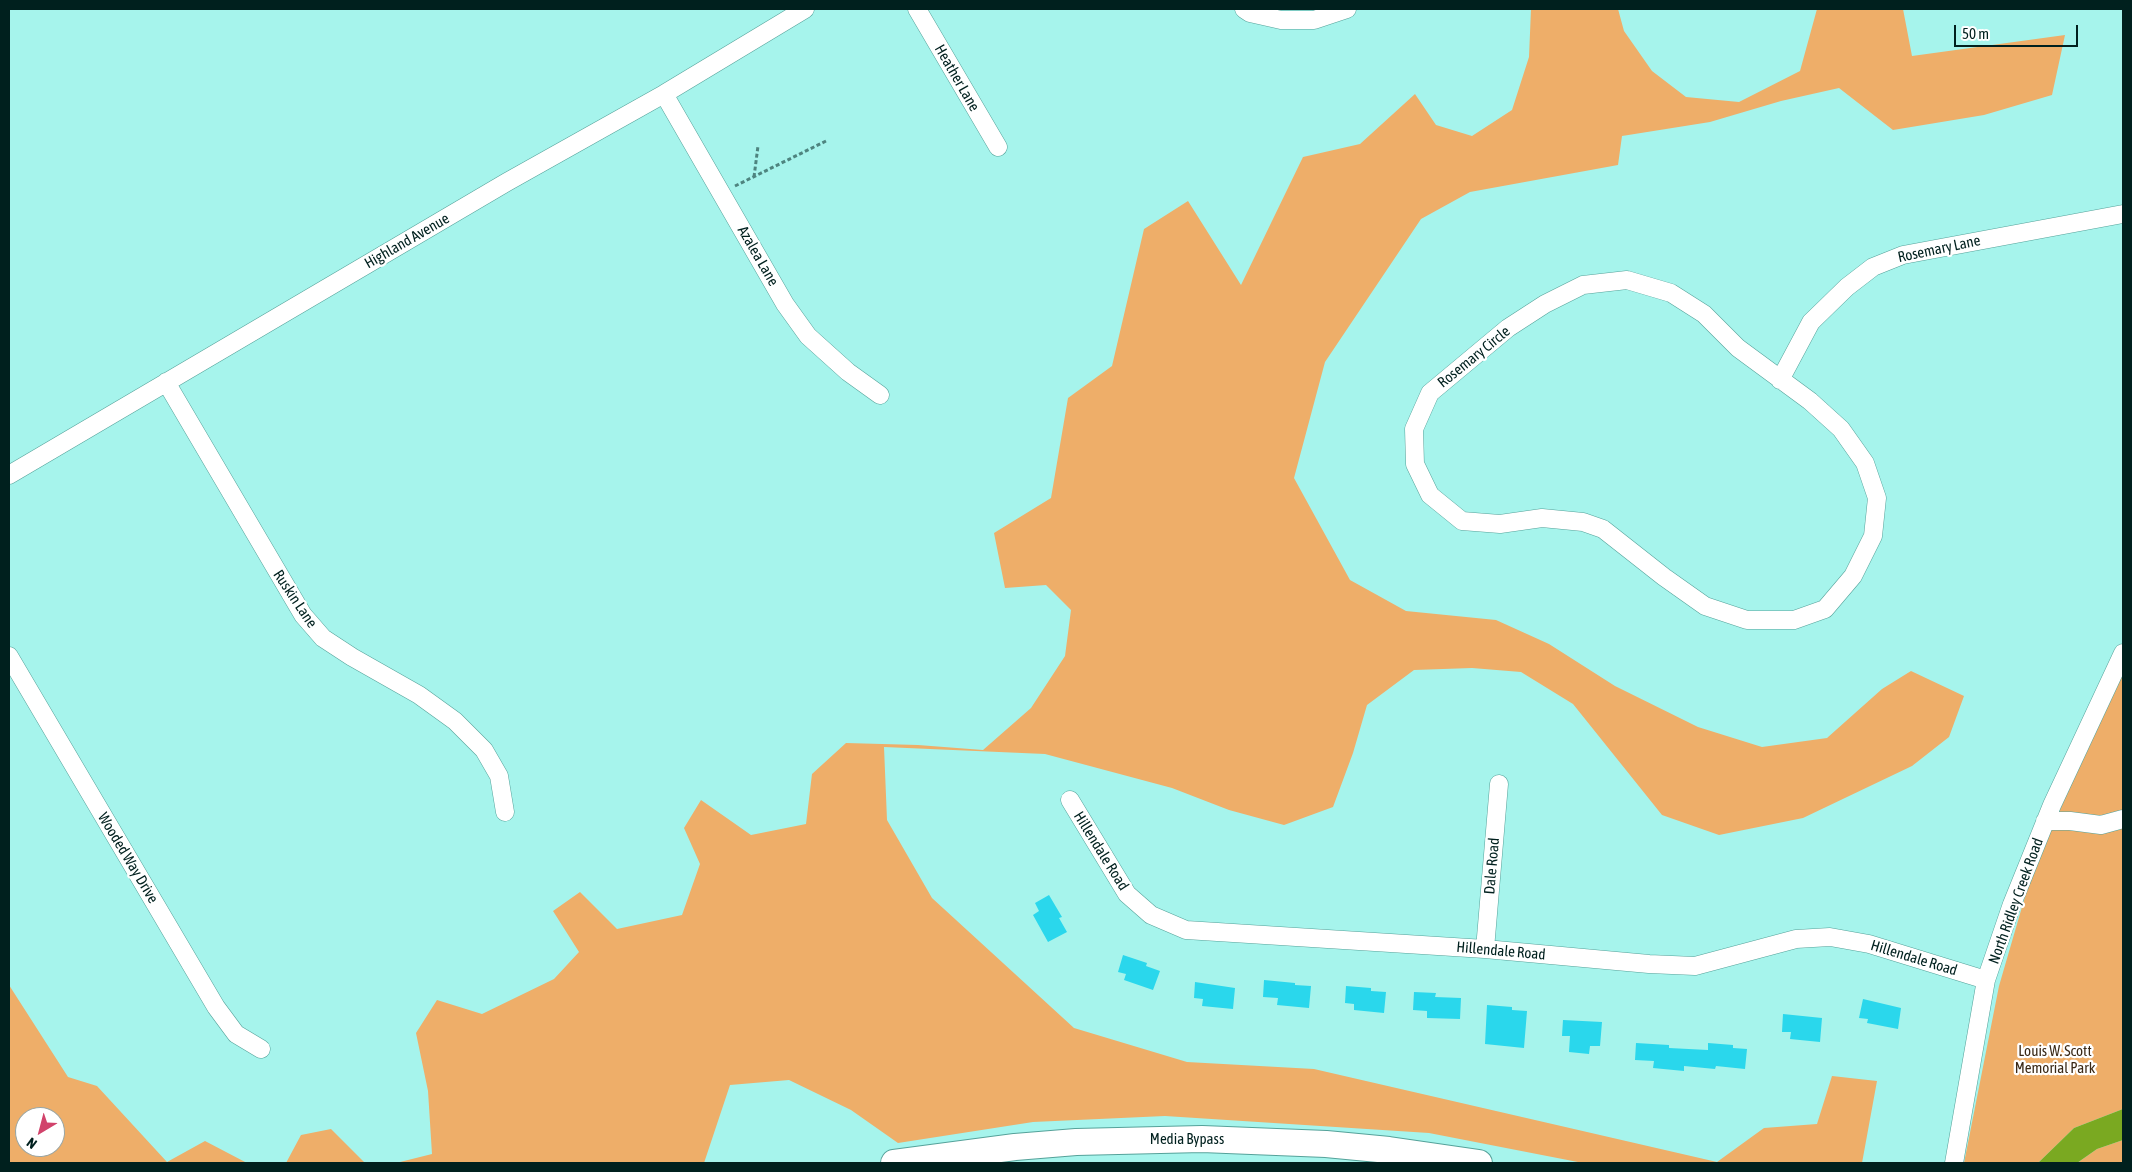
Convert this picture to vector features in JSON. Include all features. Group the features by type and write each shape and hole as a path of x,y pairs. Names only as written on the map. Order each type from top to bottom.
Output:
{"highway":[{"name":"Media Bypass","path":"894,1163 1067,1143 1138,1139 1202,1139 1326,1144 1389,1150 1479,1163"}],"street":[{"name":"Highland Avenue","path":"9,475 499,187 664,94 805,9"},
{"name":"Heather Lane","path":"917,9 998,146"},
{"path":"1244,9 1250,13 1281,20 1314,20 1347,9"},
{"name":"Azalea Lane","path":"664,94 785,304 808,336 848,372 880,395"},
{"name":"Rosemary Lane","path":"1780,380 1811,322 1847,286 1873,267 1902,255 2123,214"},
{"name":"Rosemary Circle","path":"1628,280 1671,294 1704,314 1738,348 1780,380 1810,401 1841,429 1865,462 1877,498 1873,536 1853,576 1826,609 1794,620 1747,620 1705,606 1664,577 1603,529 1583,522 1542,518 1500,524 1462,521 1430,496 1415,464 1414,429 1430,393 1508,328 1545,304 1583,286 1628,280"},
{"name":"Ruskin Lane","path":"166,382 303,615 323,638 352,657 419,695 455,721 484,750 499,776 505,812"},
{"name":"North Ridley Creek Road","path":"1954,1163 1986,980 2012,904 2046,821 2123,653"},
{"name":"Wooded Way Drive","path":"9,656 216,1007 236,1034 261,1049"},
{"name":"Dale Road","path":"1485,949 1499,784"},
{"name":"Hillendale Road","path":"1070,800 1127,894 1151,915 1186,930 1485,949 1649,964 1696,966 1796,939 1830,937 1869,944 1986,980"},
{"path":"2046,821 2070,821 2102,825 2123,819"}],"path":[{"path":"721,193 826,141"},
{"path":"754,177 758,146"}],"green space":[{"path":"1531,9 1618,9 1624,31 1652,71 1686,97 1739,102 1800,71 1817,9 1903,9 1912,56 2065,35 2052,95 1984,115 1893,130 1839,88 1781,101 1710,122 1622,136 1618,165 1470,192 1421,219 1325,362 1294,478 1350,580 1406,611 1496,620 1549,644 1615,686 1698,727 1762,747 1827,738 1882,689 1911,671 1964,696 1949,737 1912,766 1803,818 1719,835 1662,815 1573,704 1521,672 1472,668 1414,670 1367,705 1353,753 1333,807 1284,825 1229,810 1172,788 1045,754 884,747 887,820 932,898 1074,1028 1187,1062 1314,1069 1717,1162 1764,1128 1817,1124 1832,1076 1877,1081 1862,1163 1583,1163 1429,1133 1165,1116 1033,1122 898,1143 851,1110 789,1080 730,1085 704,1163 396,1163 432,1154 428,1091 416,1033 437,1000 482,1014 554,979 579,952 553,911 580,892 617,929 682,915 700,864 684,828 701,800 751,835 806,824 812,774 846,743 918,745 983,750 1031,708 1065,656 1071,610 1046,585 1005,588 994,533 1051,498 1068,398 1112,366 1144,229 1188,201 1241,285 1303,157 1360,144 1415,94 1436,125 1472,136 1512,110 1529,57"},
{"name":"Louis W. Scott Memorial Park","path":"2123,674 2123,1109 2074,1128 2038,1163 1964,1163 1999,986 2031,876 2100,718"},
{"path":"9,985 68,1077 97,1086 167,1162 205,1141 247,1163 9,1163"},
{"path":"331,1129 365,1163 286,1163 301,1135"},
{"path":"2123,1140 2123,1163 2077,1163 2097,1149"}],"shaded area":[{"path":"2123,1109 2123,1140 2097,1149 2077,1163 2038,1163 2074,1128"}],"building":[{"path":"1049,895 1062,917 1059,918 1067,932 1048,942 1033,915 1039,911 1035,903"},
{"path":"1123,955 1147,963 1146,966 1160,971 1153,990 1124,980 1126,974 1118,972"},
{"path":"1264,980 1311,986 1309,1008 1277,1005 1278,998 1263,997"},
{"path":"1195,982 1235,988 1233,1009 1202,1006 1203,999 1194,998"},
{"path":"1346,986 1371,988 1371,991 1386,992 1384,1013 1354,1010 1354,1004 1345,1003"},
{"path":"1414,992 1436,993 1435,997 1461,998 1460,1019 1427,1018 1427,1011 1413,1010"},
{"path":"1863,999 1901,1008 1898,1029 1867,1023 1868,1019 1859,1018"},
{"path":"1487,1005 1512,1007 1512,1010 1527,1011 1524,1048 1485,1044"},
{"path":"1783,1014 1822,1018 1820,1042 1790,1039 1791,1032 1782,1032"},
{"path":"1563,1020 1602,1022 1600,1046 1590,1046 1589,1054 1569,1052 1570,1036 1562,1036"},
{"path":"1636,1043 1669,1045 1669,1048 1708,1050 1708,1043 1733,1045 1733,1048 1747,1049 1745,1069 1716,1066 1715,1069 1684,1066 1684,1071 1653,1068 1654,1061 1635,1060"}]}
